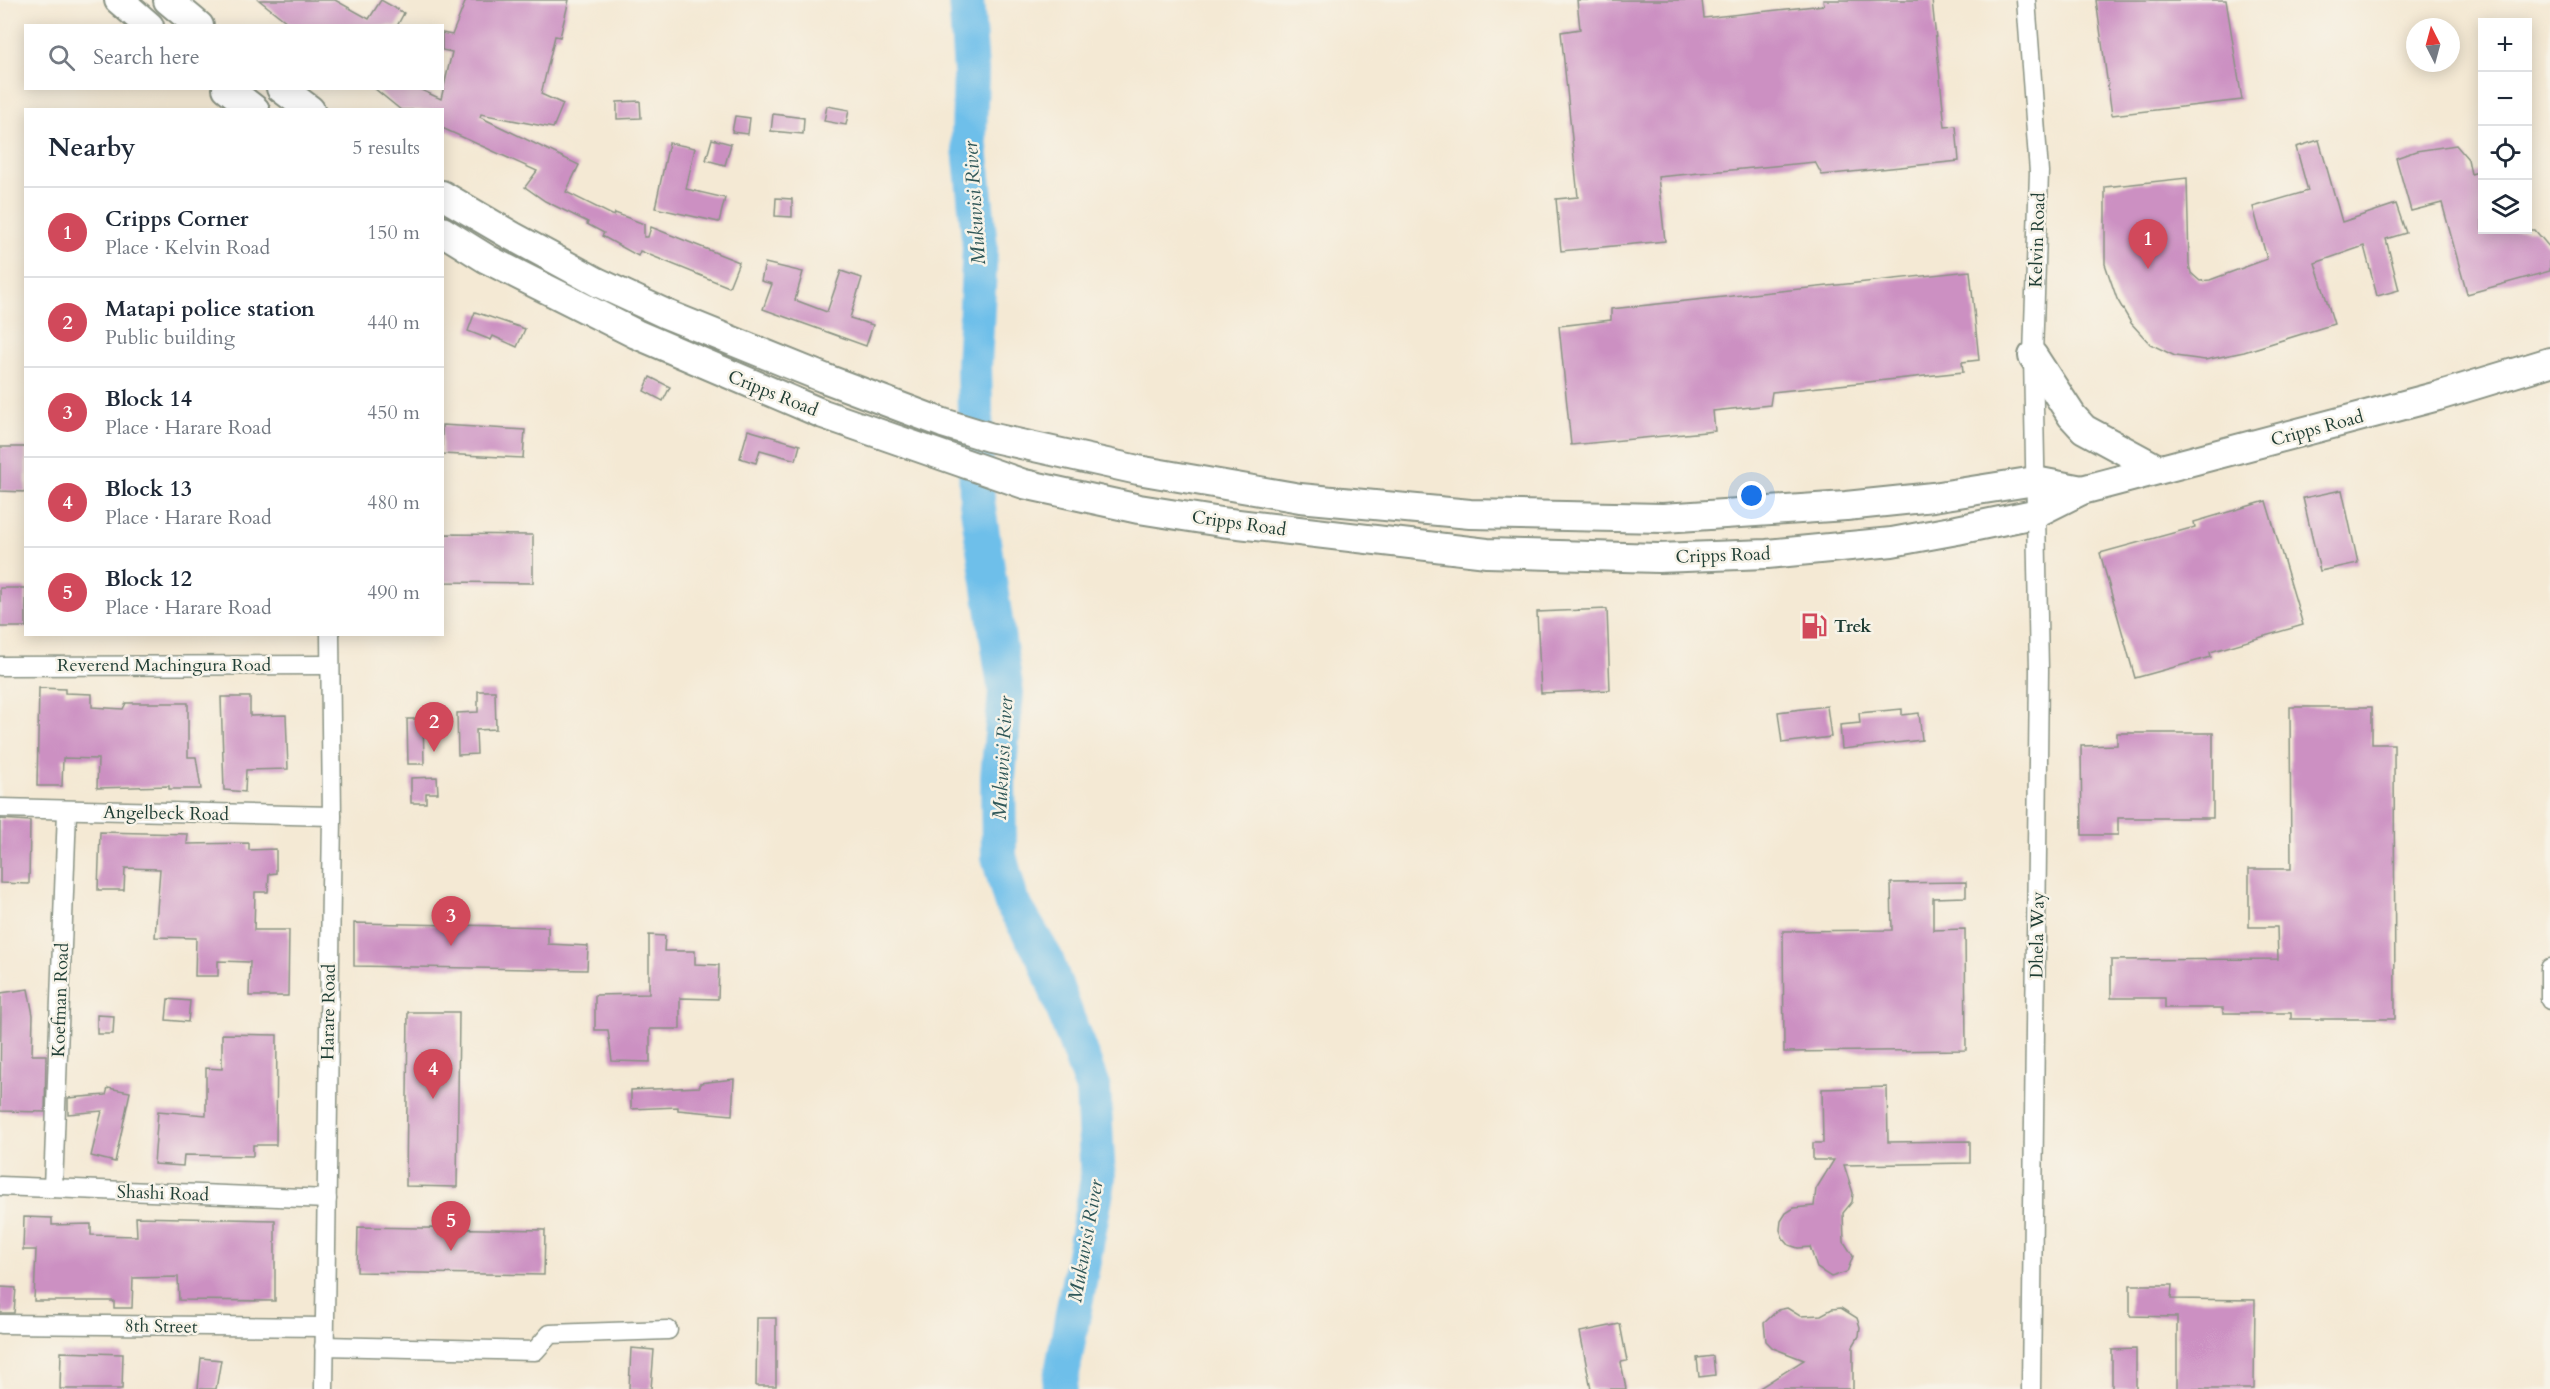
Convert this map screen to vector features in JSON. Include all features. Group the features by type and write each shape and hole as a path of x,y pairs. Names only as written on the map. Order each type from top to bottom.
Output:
{"main road":[{"path":"119,0 147,24"},
{"path":"168,0 197,24"},
{"path":"230,90 252,108"},
{"path":"284,90 307,108"},
{"name":"Cripps Road","path":"444,196 550,257 666,314 943,423 989,437 1138,471 1300,498 1470,514 1663,518 1717,516 1933,497 2035,481 2082,489"},
{"name":"Cripps Road","path":"444,232 487,259 555,294 717,370 823,414 995,476 1139,509 1221,522 1487,553 1658,558 1767,554 1892,542 2034,514 2082,489 2438,396 2550,362"},
{"path":"2033,356 2072,416 2084,429 2158,469"}],"street":[{"name":"Kelvin Road","path":"2026,0 2039,172 2033,356 2035,481"},
{"name":"Dhela Way","path":"2031,1389 2039,682 2035,481"},
{"name":"Harare Road","path":"324,1389 322,1327 327,1199 332,816 328,665 330,636"},
{"name":"Reverend Machingura Road","path":"0,666 328,665"},
{"name":"Angelbeck Road","path":"0,808 332,816"},
{"name":"Koefman Road","path":"53,1188 67,811"},
{"path":"2550,968 2548,973 2550,1000"},
{"name":"Shashi Road","path":"0,1186 327,1199"},
{"name":"8th Street","path":"0,1324 322,1327"},
{"path":"324,1346 535,1351 550,1334 668,1330"}],"building":[{"path":"259,0 335,0 369,19 381,0 404,13 398,24 289,24"},
{"path":"466,0 569,0 560,37 555,36 541,94 563,104 553,128 481,114 480,117 579,165 566,192 614,216 615,213 644,224 644,237 648,237 651,227 739,262 729,287 640,251 638,256 602,236 604,233 587,224 588,222 545,201 525,187 537,171 444,129 444,108 399,108 376,90 421,90 441,99 452,52 444,50 444,33 452,35"},
{"path":"1577,0 1702,0 1704,18 1824,5 1823,0 1932,0 1945,127 1956,126 1959,161 1822,175 1815,162 1658,177 1665,241 1561,251 1556,199 1578,197 1561,32 1580,29"},
{"path":"2096,0 2226,0 2242,100 2112,115"},
{"path":"640,101 641,118 617,119 617,102"},
{"path":"827,106 849,110 846,125 824,121"},
{"path":"773,114 804,118 803,134 771,131"},
{"path":"735,116 750,118 748,134 732,132"},
{"path":"712,139 731,144 725,165 706,160"},
{"path":"2319,140 2342,222 2396,204 2406,233 2386,239 2399,290 2377,296 2364,246 2315,263 2334,324 2244,352 2205,360 2175,356 2150,344 2131,323 2117,299 2105,264 2105,187 2187,178 2189,265 2191,273 2200,281 2210,280 2267,259 2253,207 2308,191 2296,147"},
{"path":"669,143 695,148 686,189 725,198 719,222 655,208"},
{"path":"2456,145 2468,159 2471,174 2478,172 2478,234 2532,234 2532,230 2535,230 2550,248 2550,271 2467,294 2442,203 2411,211 2396,158 2416,151"},
{"path":"776,198 792,199 792,217 775,216"},
{"path":"765,263 803,272 795,300 827,312 841,271 862,278 850,318 873,325 866,346 763,309 772,284 761,281"},
{"path":"1970,271 1979,360 1962,362 1963,372 1772,392 1770,405 1713,411 1715,431 1571,445 1559,326 1611,320 1611,309"},
{"path":"475,312 525,329 517,347 493,336 491,340 468,331"},
{"path":"650,377 670,387 663,401 644,391"},
{"path":"444,425 525,430 523,458 444,454"},
{"path":"748,430 800,445 796,460 760,450 756,463 740,458"},
{"path":"0,447 24,447 24,492 0,491"},
{"path":"2342,490 2358,563 2320,571 2303,498"},
{"path":"2266,501 2303,625 2210,652 2211,657 2135,678 2100,553 2195,527 2194,522"},
{"path":"444,534 533,535 533,583 444,582"},
{"path":"0,588 24,588 24,627 0,627"},
{"path":"1607,609 1610,690 1541,693 1537,612"},
{"path":"39,688 65,689 65,693 92,694 92,707 123,709 126,703 188,703 188,757 196,757 201,789 169,789 169,786 97,788 98,759 63,758 62,786 37,786"},
{"path":"478,691 495,691 496,729 476,730 477,754 458,755 457,713 478,712"},
{"path":"221,697 250,697 250,716 286,715 288,769 246,770 245,792 224,790"},
{"path":"1827,706 1831,737 1782,743 1778,712"},
{"path":"2290,707 2372,707 2372,744 2394,744 2395,1019 2291,1019 2291,1013 2223,1013 2223,1008 2165,1008 2165,998 2111,998 2111,960 2278,959 2277,927 2249,927 2249,869 2291,869"},
{"path":"1902,709 1902,715 1919,713 1922,740 1842,749 1840,725 1860,723 1859,713"},
{"path":"407,719 423,719 424,764 408,764"},
{"path":"2117,733 2213,733 2213,818 2118,818 2118,835 2082,835 2081,746 2117,745"},
{"path":"437,777 438,793 426,793 426,803 411,803 411,778"},
{"path":"0,819 30,821 29,884 0,883"},
{"path":"100,832 188,834 187,844 249,843 249,850 276,849 276,873 269,874 268,892 255,892 254,930 289,930 288,996 249,996 250,962 218,961 218,976 195,976 196,938 155,937 160,869 125,868 124,890 98,890"},
{"path":"1966,882 1966,897 1933,898 1933,930 1965,929 1966,1050 1784,1052 1783,931 1892,930 1891,883"},
{"path":"354,923 548,927 548,944 588,946 587,970 354,966"},
{"path":"649,935 665,936 664,951 695,951 695,964 719,965 718,999 680,998 680,1029 650,1029 650,1062 612,1061 608,1030 595,1030 595,995 649,994"},
{"path":"28,989 33,1015 32,1055 46,1055 45,1112 0,1111 1,993"},
{"path":"168,999 190,1001 188,1022 166,1020"},
{"path":"408,1012 459,1012 457,1187 406,1186"},
{"path":"97,1015 114,1016 113,1034 97,1034"},
{"path":"222,1034 277,1035 276,1145 253,1145 253,1156 184,1155 183,1166 154,1164 158,1111 206,1115 206,1068 222,1069"},
{"path":"734,1079 732,1115 678,1110 678,1107 631,1109 631,1090 700,1087 700,1083"},
{"path":"1887,1087 1888,1142 1970,1141 1970,1163 1844,1165 1853,1193 1852,1202 1843,1213 1844,1242 1853,1256 1847,1272 1831,1277 1817,1268 1810,1247 1798,1248 1789,1245 1780,1230 1781,1221 1786,1213 1794,1208 1814,1206 1816,1189 1834,1160 1813,1160 1813,1143 1823,1143 1822,1089"},
{"path":"108,1088 130,1092 115,1162 91,1156 102,1111 68,1114 68,1098 106,1095"},
{"path":"24,1217 52,1218 52,1225 91,1224 91,1235 137,1236 136,1217 275,1220 275,1301 179,1300 178,1277 133,1278 132,1308 114,1308 114,1301 34,1301 36,1250 23,1250"},
{"path":"358,1227 545,1230 544,1275 357,1272"},
{"path":"2130,1285 2172,1285 2171,1299 2255,1300 2254,1389 2177,1389 2177,1317 2130,1316"},
{"path":"0,1287 16,1288 14,1313 0,1313"},
{"path":"1787,1308 1800,1316 1821,1315 1832,1309 1841,1308 1857,1318 1860,1327 1859,1336 1853,1346 1853,1389 1758,1389 1804,1360 1773,1348 1766,1341 1764,1323 1778,1310"},
{"path":"757,1318 776,1318 776,1386 756,1386"},
{"path":"1620,1324 1627,1361 1621,1362 1626,1389 1591,1389 1580,1332"},
{"path":"631,1348 654,1350 651,1389 629,1389"},
{"path":"2136,1349 2136,1389 2112,1389 2112,1350"},
{"path":"61,1352 123,1354 122,1389 60,1389"},
{"path":"1713,1356 1715,1375 1699,1377 1697,1358"},
{"path":"201,1358 221,1360 216,1389 198,1389"}],"waterway":[{"name":"Mukuvisi River","path":"966,0 971,71 969,137 980,247 974,366 977,502 1006,693 998,777 999,856 1011,901 1045,958 1093,1089 1098,1180 1059,1389"}],"place":[{"name":"Cripps Corner","path":"2148,269"},
{"name":"Trek","path":"1814,626"},
{"name":"Matapi police station","path":"434,752"},
{"name":"Block 14","path":"451,946"},
{"name":"Block 13","path":"433,1099"},
{"name":"Block 12","path":"451,1251"}]}
